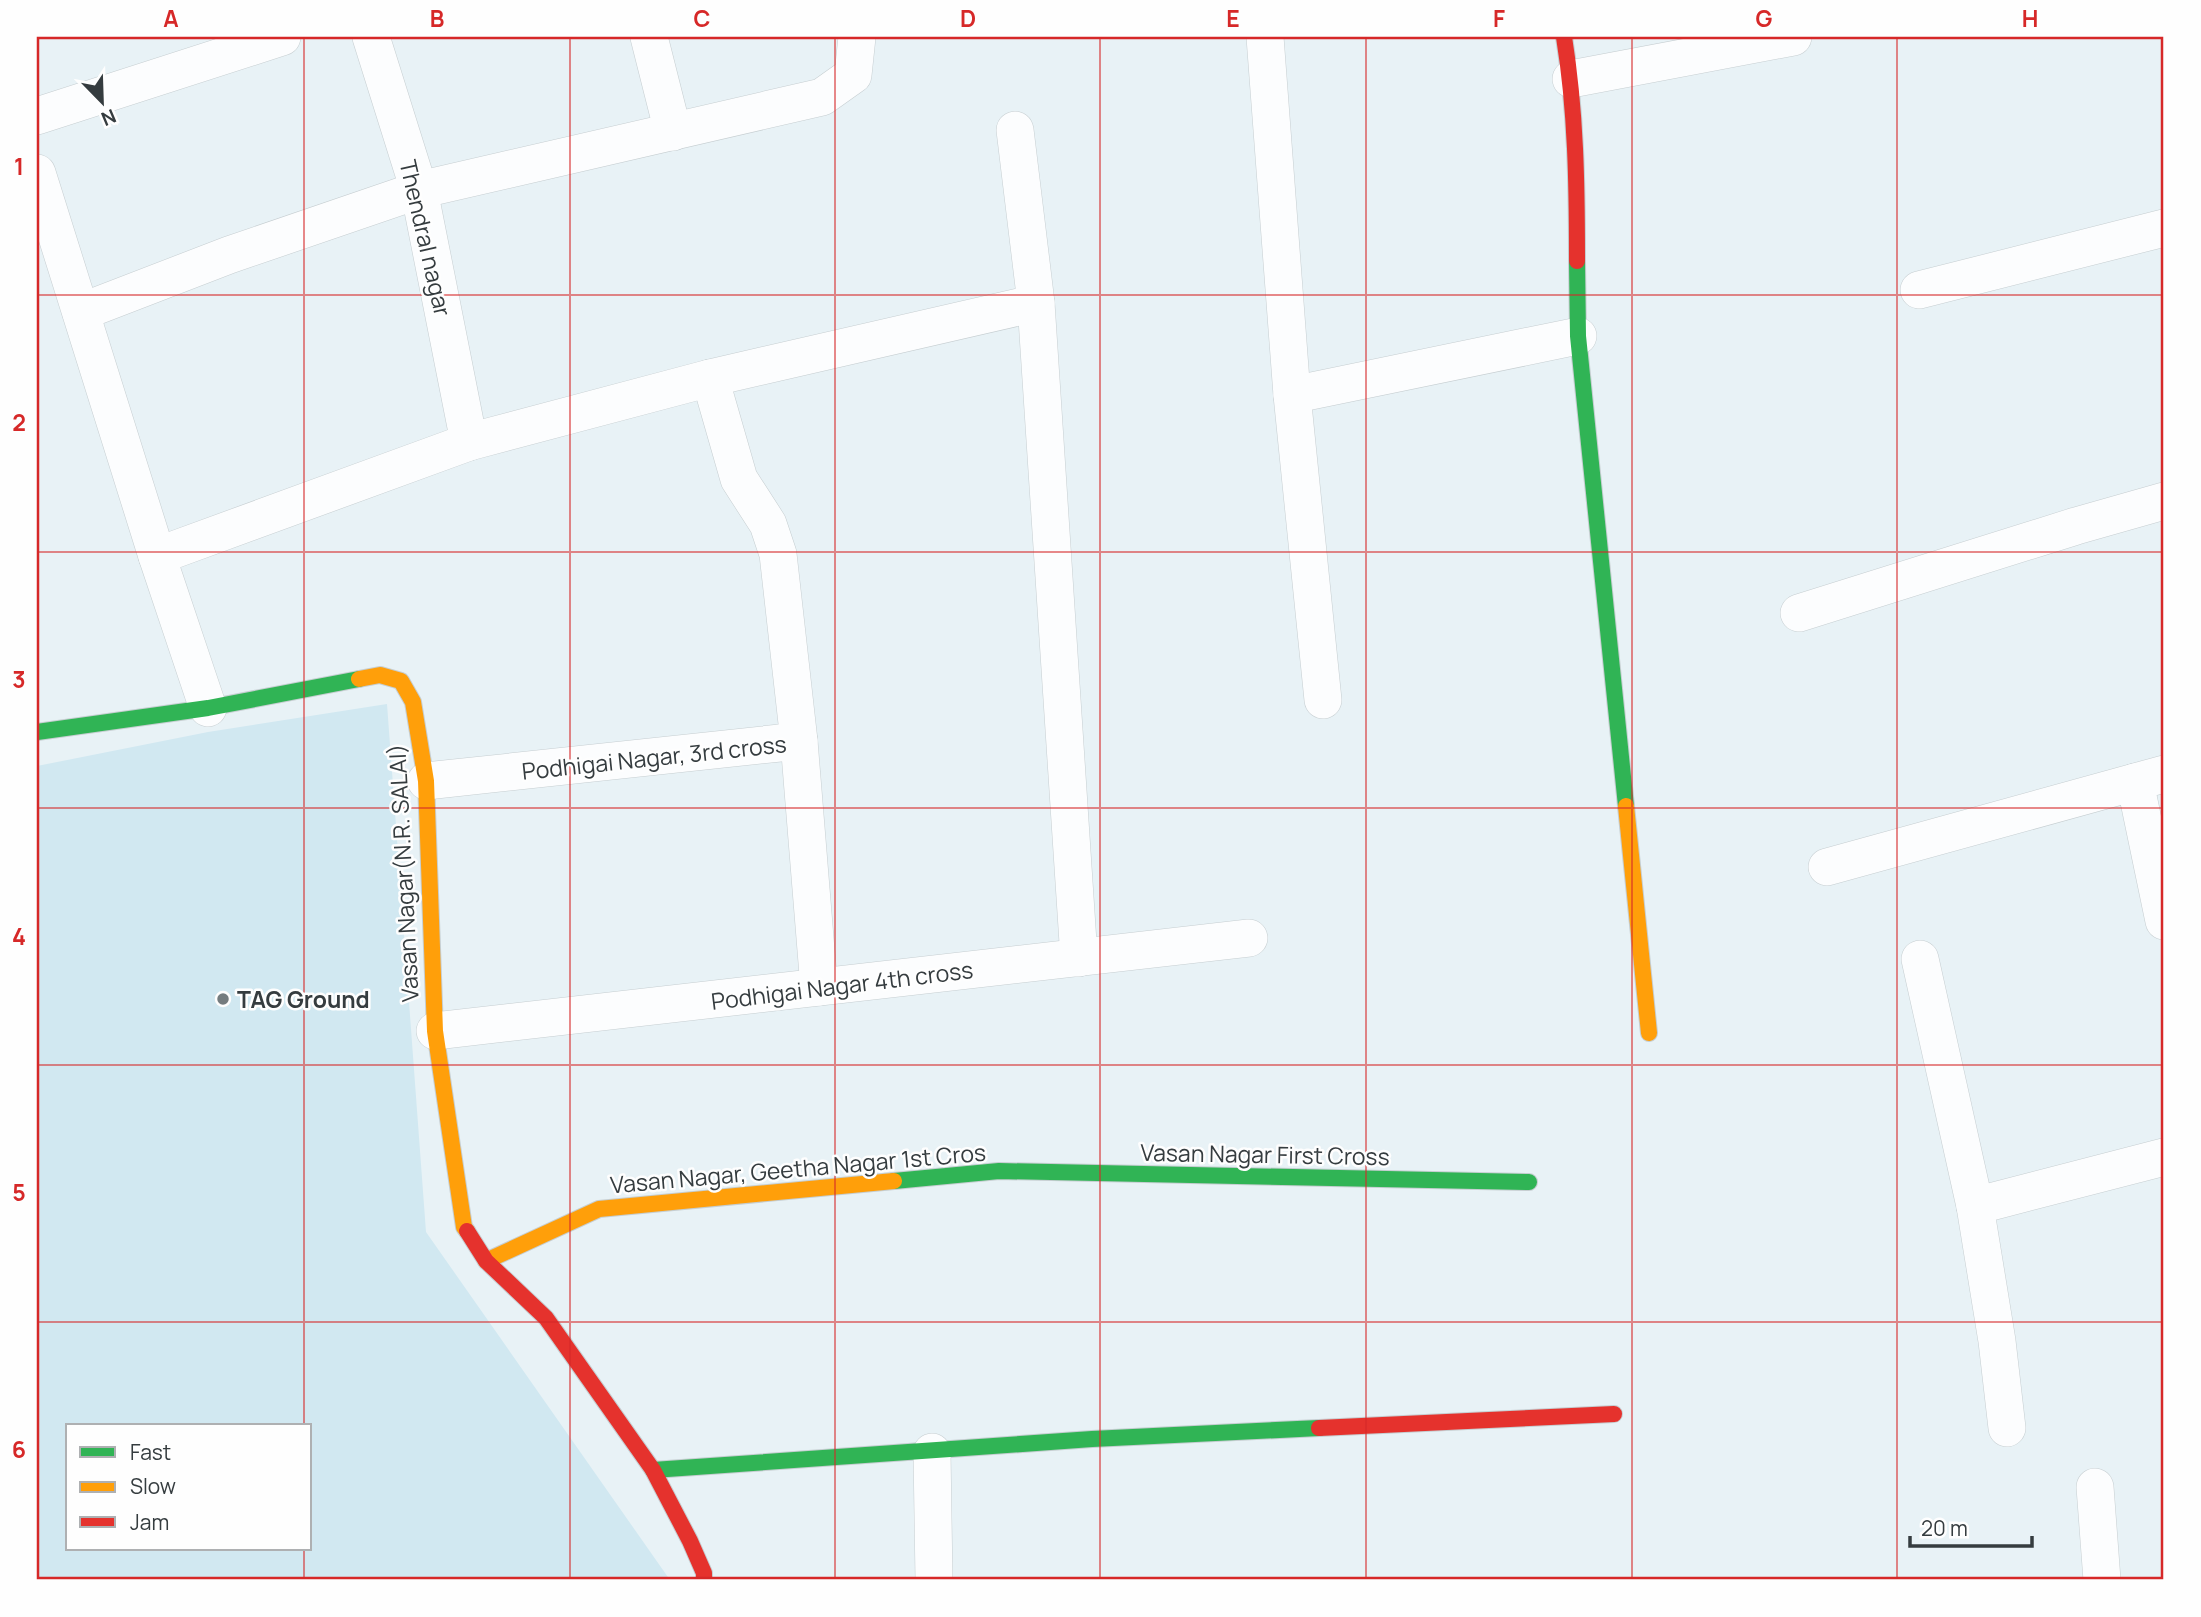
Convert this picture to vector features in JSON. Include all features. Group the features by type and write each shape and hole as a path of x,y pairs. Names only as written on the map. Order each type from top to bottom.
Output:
{"street":[{"path":"37,116 282,37"},
{"name":"Thendral nagar","path":"371,37 418,190 469,442"},
{"path":"649,37 673,132"},
{"path":"80,312 242,250 418,190 822,97 853,75 857,37"},
{"path":"1265,37 1292,395 1323,700"},
{"path":"1564,37 1571,79 1577,187 1578,336 1649,1033"},
{"path":"1571,79 1793,37"},
{"path":"1015,130 1036,303 1079,958"},
{"path":"37,173 157,556 208,708"},
{"path":"1919,290 2164,228"},
{"path":"157,556 469,442 710,378 1036,303"},
{"path":"1292,395 1578,336"},
{"name":"Podhigai Nagar, 3rd cross","path":"426,781 799,741 778,554 768,524 739,479 710,378"},
{"path":"1799,613 2164,501"},
{"name":"Vasan Nagar(N.R. SALAI)","path":"37,732 208,708 380,675 401,681 413,702 426,781 435,1031 464,1227 486,1261 546,1318 653,1470 690,1541 704,1573 704,1580"},
{"path":"799,741 819,987"},
{"path":"1827,867 2150,778 2164,921"},
{"name":"Podhigai Nagar 4th cross","path":"435,1031 1249,938"},
{"path":"1920,959 1975,1206 1997,1342 2007,1428"},
{"path":"1975,1206 2164,1157"},
{"name":"Vasan Nagar, Geetha Nagar 1st Cros","path":"486,1261 599,1209 999,1171"},
{"name":"Vasan Nagar First Cross","path":"999,1171 1529,1182"},
{"path":"653,1470 1092,1439 1614,1414"},
{"path":"932,1451 934,1580"},
{"path":"2095,1487 2102,1580"}],"shaded area":[{"name":"TAG Ground","path":"387,704 426,1232 670,1580 37,1580 37,766 208,732"}],"traffic: fast":[{"path":"1577,261 1578,336 1626,806"},
{"path":"37,732 208,708 359,679"},
{"path":"894,1181 999,1171 1529,1182"},
{"path":"653,1470 1092,1439 1319,1428"}],"traffic: slow":[{"path":"359,679 380,675 401,681 413,702 426,781 435,1031 464,1227 467,1231"},
{"path":"1626,806 1649,1033"},
{"path":"486,1261 599,1209 894,1181"}],"traffic: jam":[{"path":"1564,37 1573,121 1577,261"},
{"path":"467,1231 486,1261 546,1318 653,1470 690,1541 704,1573 704,1580"},
{"path":"1319,1428 1614,1414"}],"place":[{"name":"TAG Ground","path":"223,999"}]}
